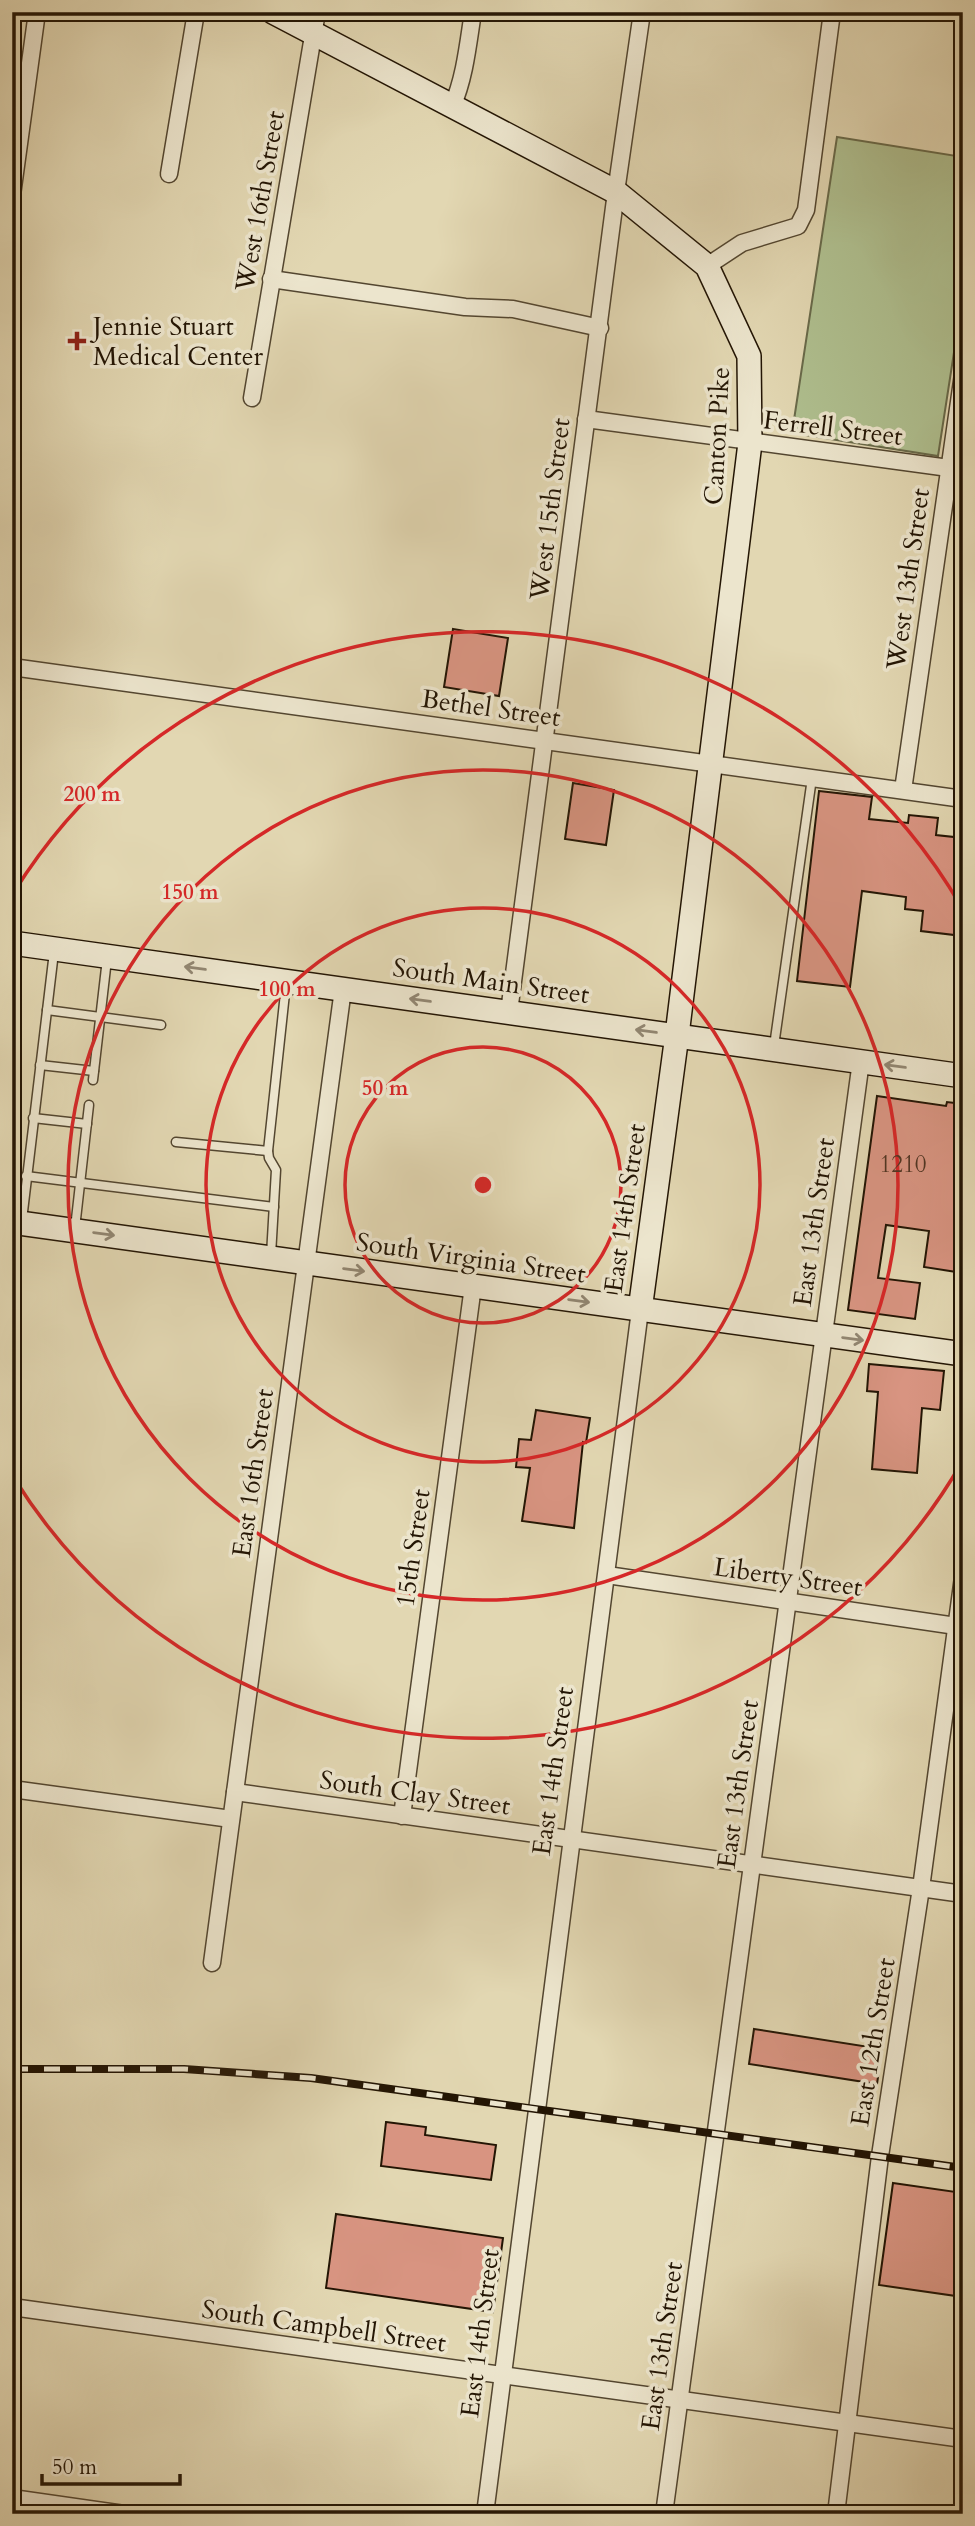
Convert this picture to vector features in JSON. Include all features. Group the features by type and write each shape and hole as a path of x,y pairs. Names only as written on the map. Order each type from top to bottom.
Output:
{"main road":[{"name":"Canton Pike","path":"273,12 315,23 452,107 616,192 707,266 749,356 750,443 677,1035"},
{"name":"South Main Street","path":"12,943 963,1076"},
{"name":"East 14th Street","path":"640,1310 677,1035"},
{"name":"South Virginia Street","path":"17,1222 963,1354"}],"street":[{"path":"12,195 19,95 37,12"},
{"path":"169,174 196,12"},
{"path":"452,107 466,62 473,12"},
{"name":"West 15th Street","path":"509,1012 642,12"},
{"path":"707,266 742,243 798,226 806,210 831,12"},
{"name":"West 16th Street","path":"252,398 315,23"},
{"path":"271,279 465,307 513,309 600,328"},
{"name":"West 13th Street","path":"903,790 963,374"},
{"name":"Ferrell Street","path":"586,419 949,468"},
{"name":"Bethel Street","path":"12,667 963,799"},
{"name":"East 16th Street","path":"212,1963 343,989"},
{"name":"East 13th Street","path":"664,2514 861,1061"},
{"name":"15th Street","path":"402,1816 473,1286"},
{"name":"East 14th Street","path":"485,2514 640,1310"},
{"name":"Liberty Street","path":"607,1575 959,1627"},
{"name":"East 12th Street","path":"836,2514 880,2156 959,1627 963,1577"},
{"path":"12,1789 231,1819"},
{"name":"South Clay Street","path":"235,1793 963,1894"},
{"name":"South Campbell Street","path":"12,2307 963,2439"},
{"path":"12,2498 124,2514"}],"lane":[{"path":"773,1049 813,778"},
{"path":"17,1222 26,1176 54,949"},
{"path":"40,1065 94,1076 108,956"},
{"path":"270,1258 276,1170 268,1151 286,981"},
{"path":"47,1010 161,1025"},
{"path":"74,1230 89,1105"},
{"path":"33,1118 87,1124"},
{"path":"176,1142 268,1151"},
{"path":"26,1176 274,1207"}],"green space":[{"path":"837,137 963,157 963,294 938,456 792,433"}],"building":[{"path":"453,629 508,638 499,696 444,687"},
{"path":"573,783 614,790 606,845 565,839"},
{"path":"819,791 872,797 869,819 908,823 909,815 938,818 936,835 963,838 963,936 921,931 923,911 905,909 906,897 862,891 850,987 797,981"},
{"path":"877,1096 946,1106 947,1102 963,1104 963,1273 924,1267 929,1231 886,1225 878,1278 920,1283 915,1319 848,1310"},
{"path":"869,1364 944,1371 940,1410 922,1408 917,1473 872,1469 878,1392 867,1391"},
{"path":"536,1410 590,1418 586,1443 583,1442 574,1528 522,1521 530,1468 516,1467 519,1439 531,1440"},
{"path":"754,2029 882,2049 877,2084 749,2064"},
{"path":"386,2122 426,2127 425,2135 496,2145 491,2180 381,2166"},
{"path":"893,2183 963,2193 963,2297 879,2285"},
{"path":"336,2214 503,2238 493,2312 326,2288"}],"railway":[{"path":"12,2069 184,2069 311,2078 963,2168"}],"place":[{"name":"Jennie Stuart Medical Center","path":"77,341"}]}
